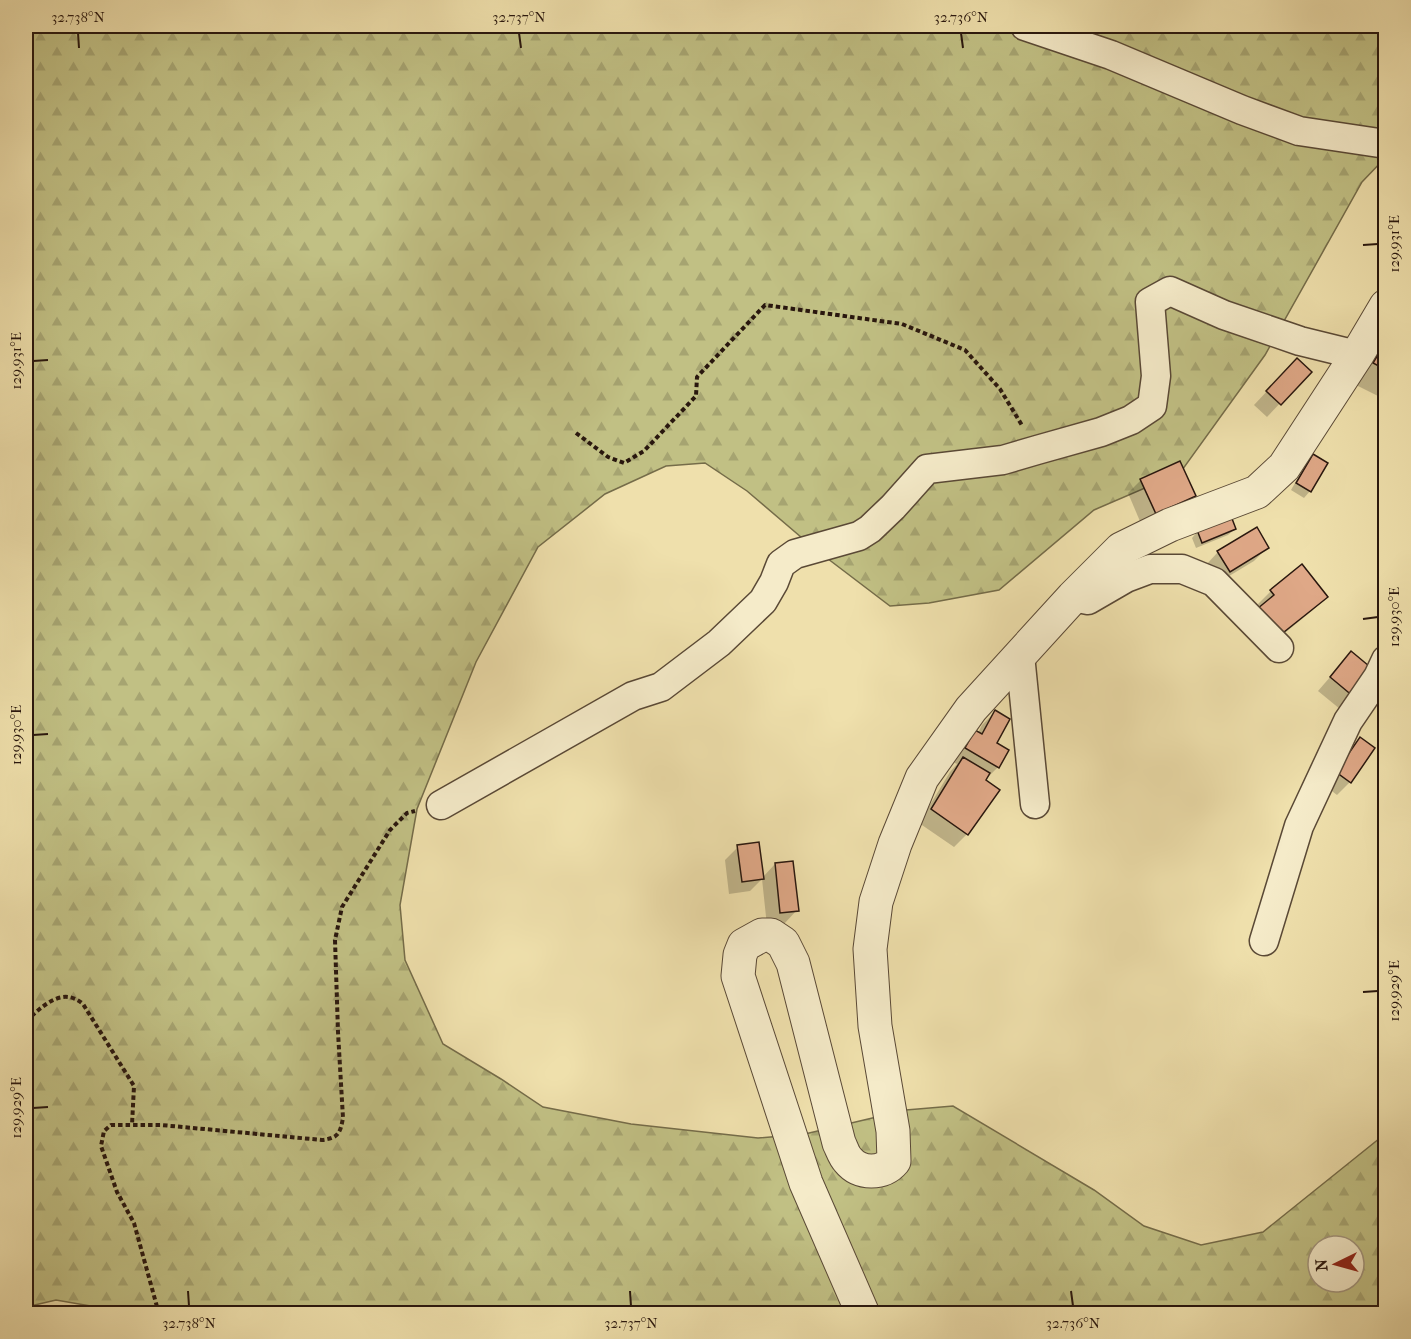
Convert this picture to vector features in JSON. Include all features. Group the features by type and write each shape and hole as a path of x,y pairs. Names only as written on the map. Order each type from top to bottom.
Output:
{"street":[{"path":"1025,26 1111,55 1242,110 1299,131 1386,144"},
{"path":"441,805 633,696 661,687 719,643 763,600 781,564 795,554 859,537 893,507 927,469 1003,460 1101,432 1131,420 1152,406 1156,376 1150,302 1170,291 1224,315 1300,341 1357,355"},
{"path":"863,1314 806,1183 738,976 740,955 744,945 762,935 771,935 783,944 793,963 839,1143 848,1161 855,1166 870,1171 879,1171 889,1167 894,1161 893,1131 875,1026 870,949 876,902 895,844 922,778 971,709 1073,597 1121,549 1170,525 1257,492 1284,467 1386,306"},
{"path":"1073,597 1088,600 1126,578 1150,569 1182,569 1214,582 1279,648"},
{"path":"1020,655 1035,804"},
{"path":"1264,941 1299,826 1348,721 1378,677 1386,660"}],"path":[{"path":"576,433 608,457 624,462 644,452 696,396 697,377 765,305 902,324 965,351 1000,389 1037,450"},
{"path":"159,1314 134,1223 117,1192 101,1146 104,1131 111,1125 161,1125 322,1140 333,1139 341,1131 343,1118 335,940 342,907 390,830 407,813 441,805"},
{"path":"26,1021 47,1002 74,996 83,1004 134,1086 132,1125"}],"green space":[{"path":"26,26 1385,26 1385,158 1362,182 1265,355 1180,473 1094,510 999,590 929,603 890,606 815,549 747,491 705,463 666,466 605,494 538,547 476,662 417,809 400,905 405,960 443,1044 543,1107 631,1124 758,1138 805,1134 906,1110 953,1106 1094,1190 1144,1226 1201,1245 1263,1232 1385,1134 1385,1313 119,1314 102,1308 56,1300 26,1307"}],"building":[{"path":"1386,341 1386,370 1373,363"},
{"path":"1297,358 1312,372 1281,405 1266,391"},
{"path":"1313,454 1328,463 1311,492 1296,483"},
{"path":"1180,461 1196,496 1156,514 1140,479"},
{"path":"1231,516 1236,529 1202,543 1197,530"},
{"path":"1257,527 1269,548 1230,572 1217,551"},
{"path":"1302,564 1328,597 1279,636 1257,609 1274,595 1270,590"},
{"path":"1351,651 1375,671 1354,697 1330,677"},
{"path":"995,710 1010,719 997,743 1009,750 999,768 965,748 975,730 982,734"},
{"path":"1360,737 1375,748 1351,783 1336,772"},
{"path":"963,757 990,773 986,780 1000,790 968,835 931,809"},
{"path":"759,842 764,879 742,882 737,845"},
{"path":"793,861 799,911 780,913 775,863"},
{"path":"754,1306 755,1314 719,1314 719,1310"}]}
